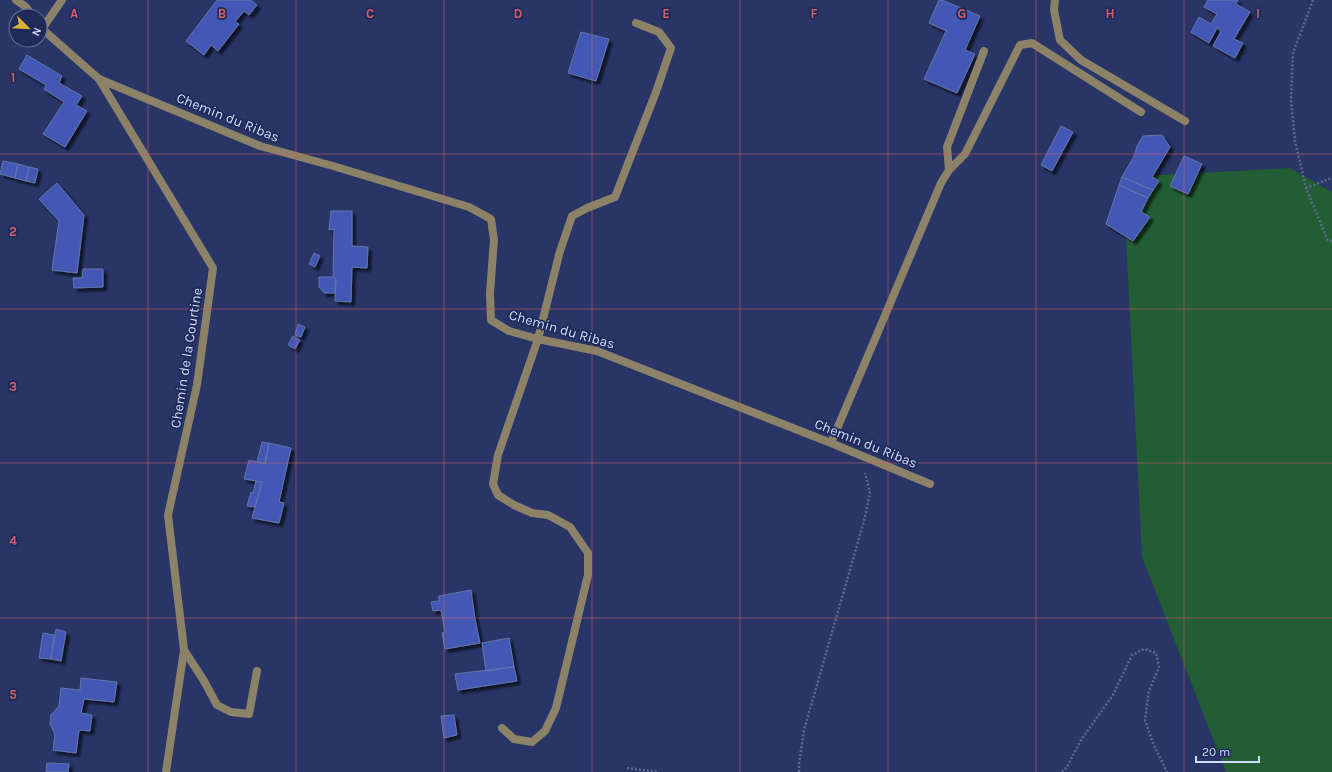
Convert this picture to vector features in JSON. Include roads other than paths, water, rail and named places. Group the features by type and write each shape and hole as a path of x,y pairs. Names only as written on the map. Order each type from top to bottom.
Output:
{"street":[{"path":"16,0 27,8"},
{"path":"48,19 62,0"},
{"path":"1055,0 1054,10 1060,40 1081,60 1185,121"},
{"path":"502,728 514,739 532,742 545,731 556,708 588,575 588,553 570,528 548,515 532,513 514,505 498,495 493,484 498,455 538,339 560,251 572,216 586,208 615,197 672,48 660,32 636,23"},
{"name":"Chemin de la Courtine","path":"48,34 100,79 213,268 197,385 168,515 184,650 166,772"},
{"path":"831,442 941,182 949,170 965,154 1020,45 1032,44 1141,112"},
{"path":"949,170 947,147 984,51"},
{"name":"Chemin du Ribas","path":"100,79 260,146 333,166 469,207 490,219 494,240 490,293 491,320 509,330 538,339 597,351 831,442 930,484"},
{"path":"184,650 204,681 217,705 232,712 249,714 257,671"}]}
